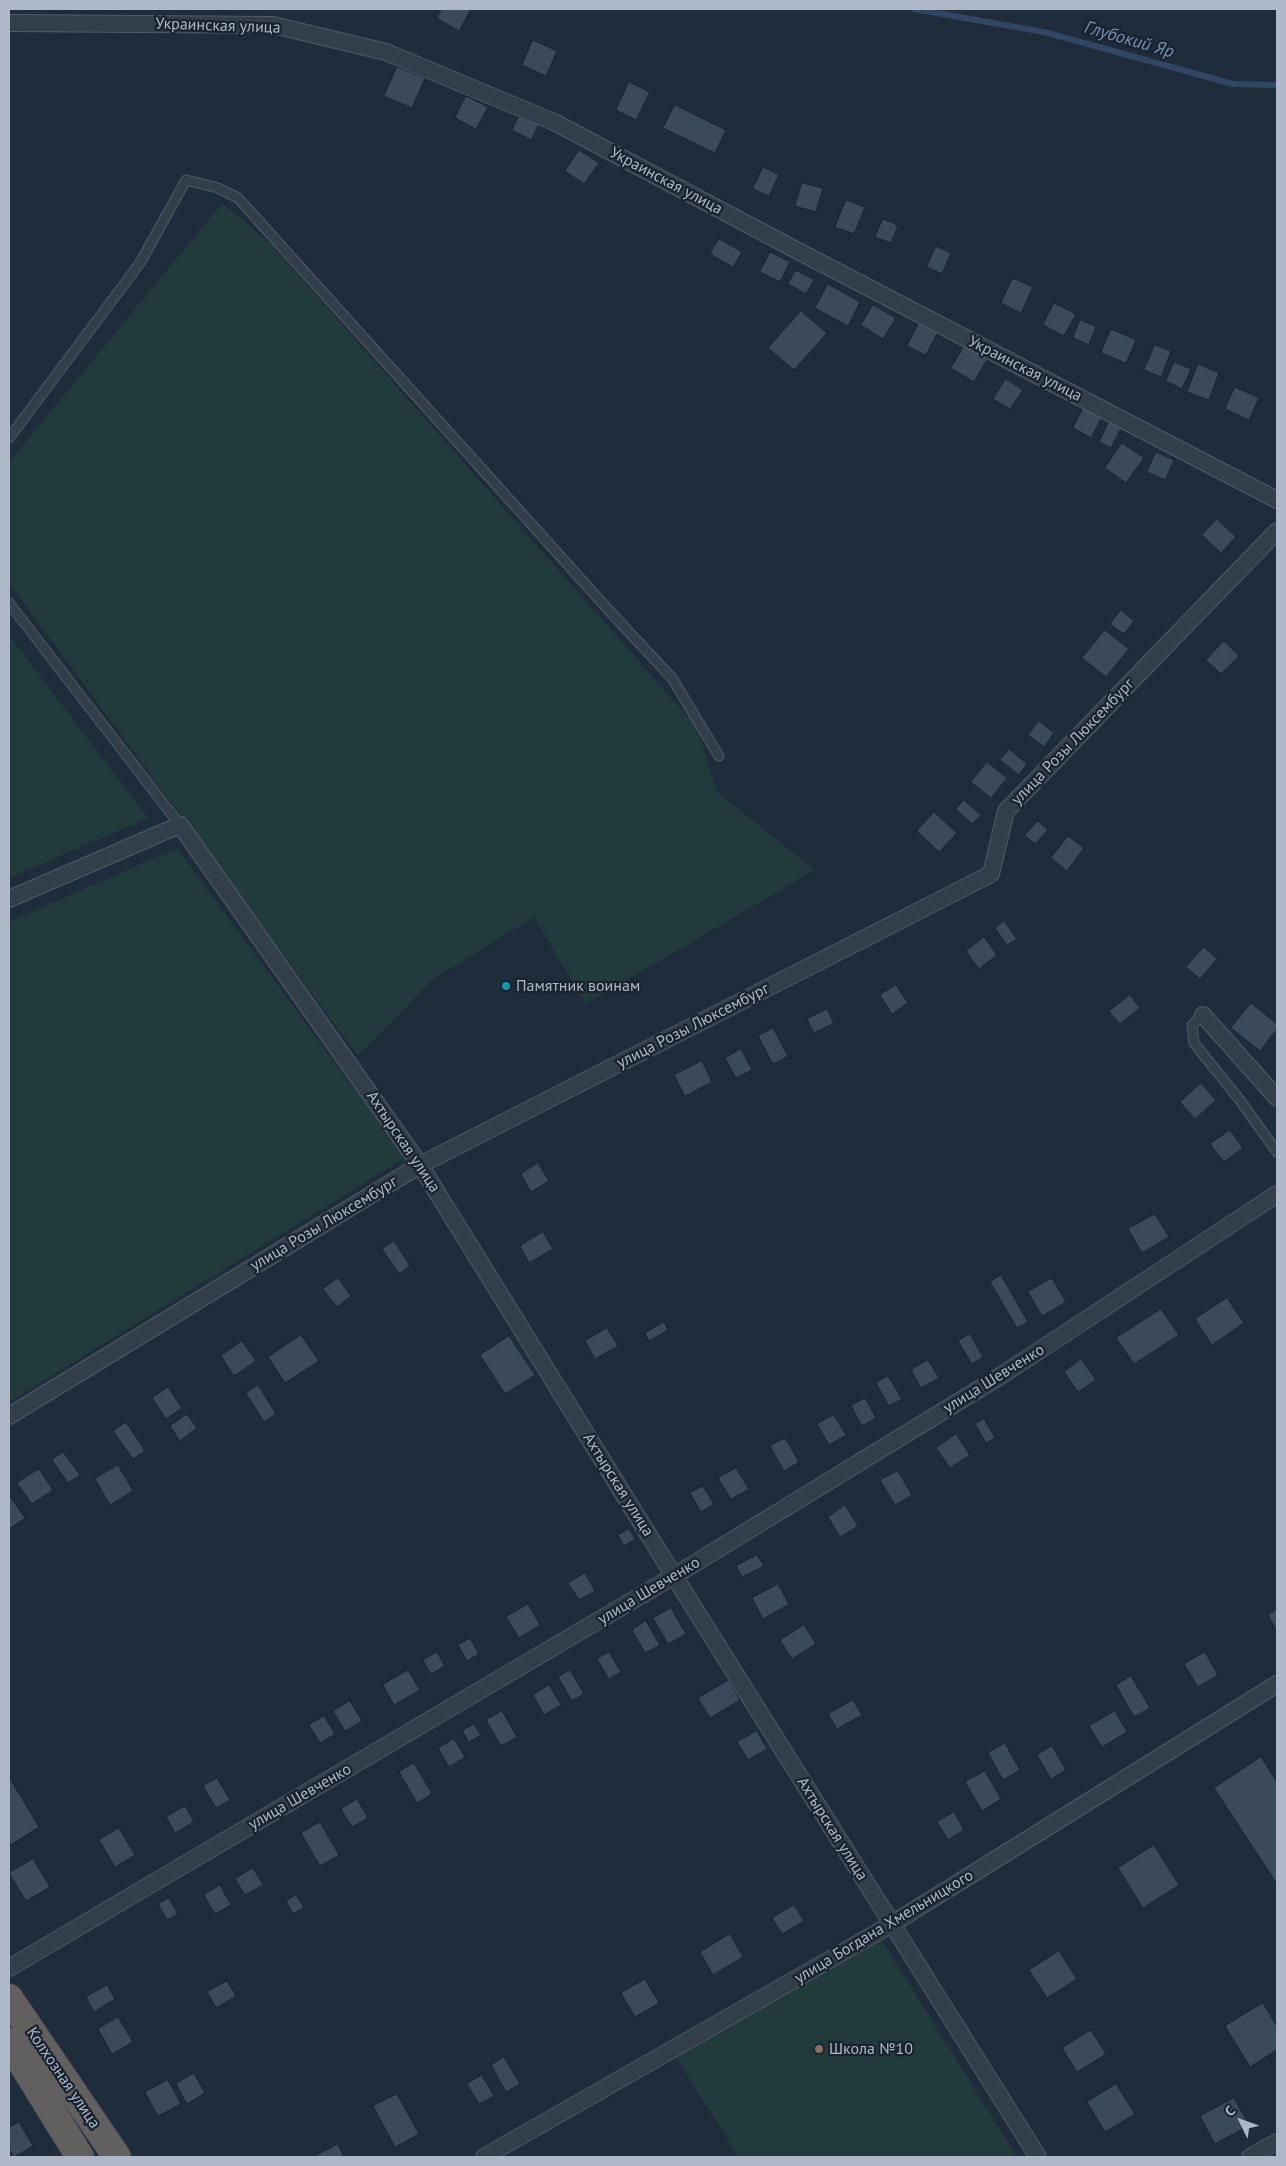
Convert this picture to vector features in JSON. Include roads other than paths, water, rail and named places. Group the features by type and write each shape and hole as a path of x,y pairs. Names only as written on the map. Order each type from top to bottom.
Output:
{"highway":[{"name":"Колхозная улица","path":"9,1998 117,2157"},
{"name":"Колхозная улица","path":"9,2042 80,2157"}],"street":[{"name":"Украинская улица","path":"9,23 273,25 386,52 556,122 815,260 1277,500"},
{"name":"улица Розы Люксембург","path":"9,1416 420,1165 991,874 1006,811 1277,531"},
{"name":"Ахтырская улица","path":"180,825 420,1165 674,1576 1038,2157"},
{"path":"9,899 180,825"},
{"path":"1203,1015 1277,1098"},
{"name":"улица Шевченко","path":"9,1968 674,1576 1002,1375 1277,1194"},
{"name":"улица Богдана Хмельницкого","path":"484,2157 892,1924 1277,1684"},
{"path":"1250,2157 1277,2142"}],"lane":[{"path":"9,438 140,263 186,180 218,188 238,198 601,602 672,678 718,756"},
{"path":"9,603 180,825"},
{"path":"1203,1015 1192,1025 1194,1043 1277,1152"}],"waterway":[{"name":"Глубокий Яр","path":"914,9 1044,32 1233,84 1277,85"}],"place":[{"name":"Памятник воинам","path":"506,986"},
{"name":"Школа №10","path":"819,2049"}]}
